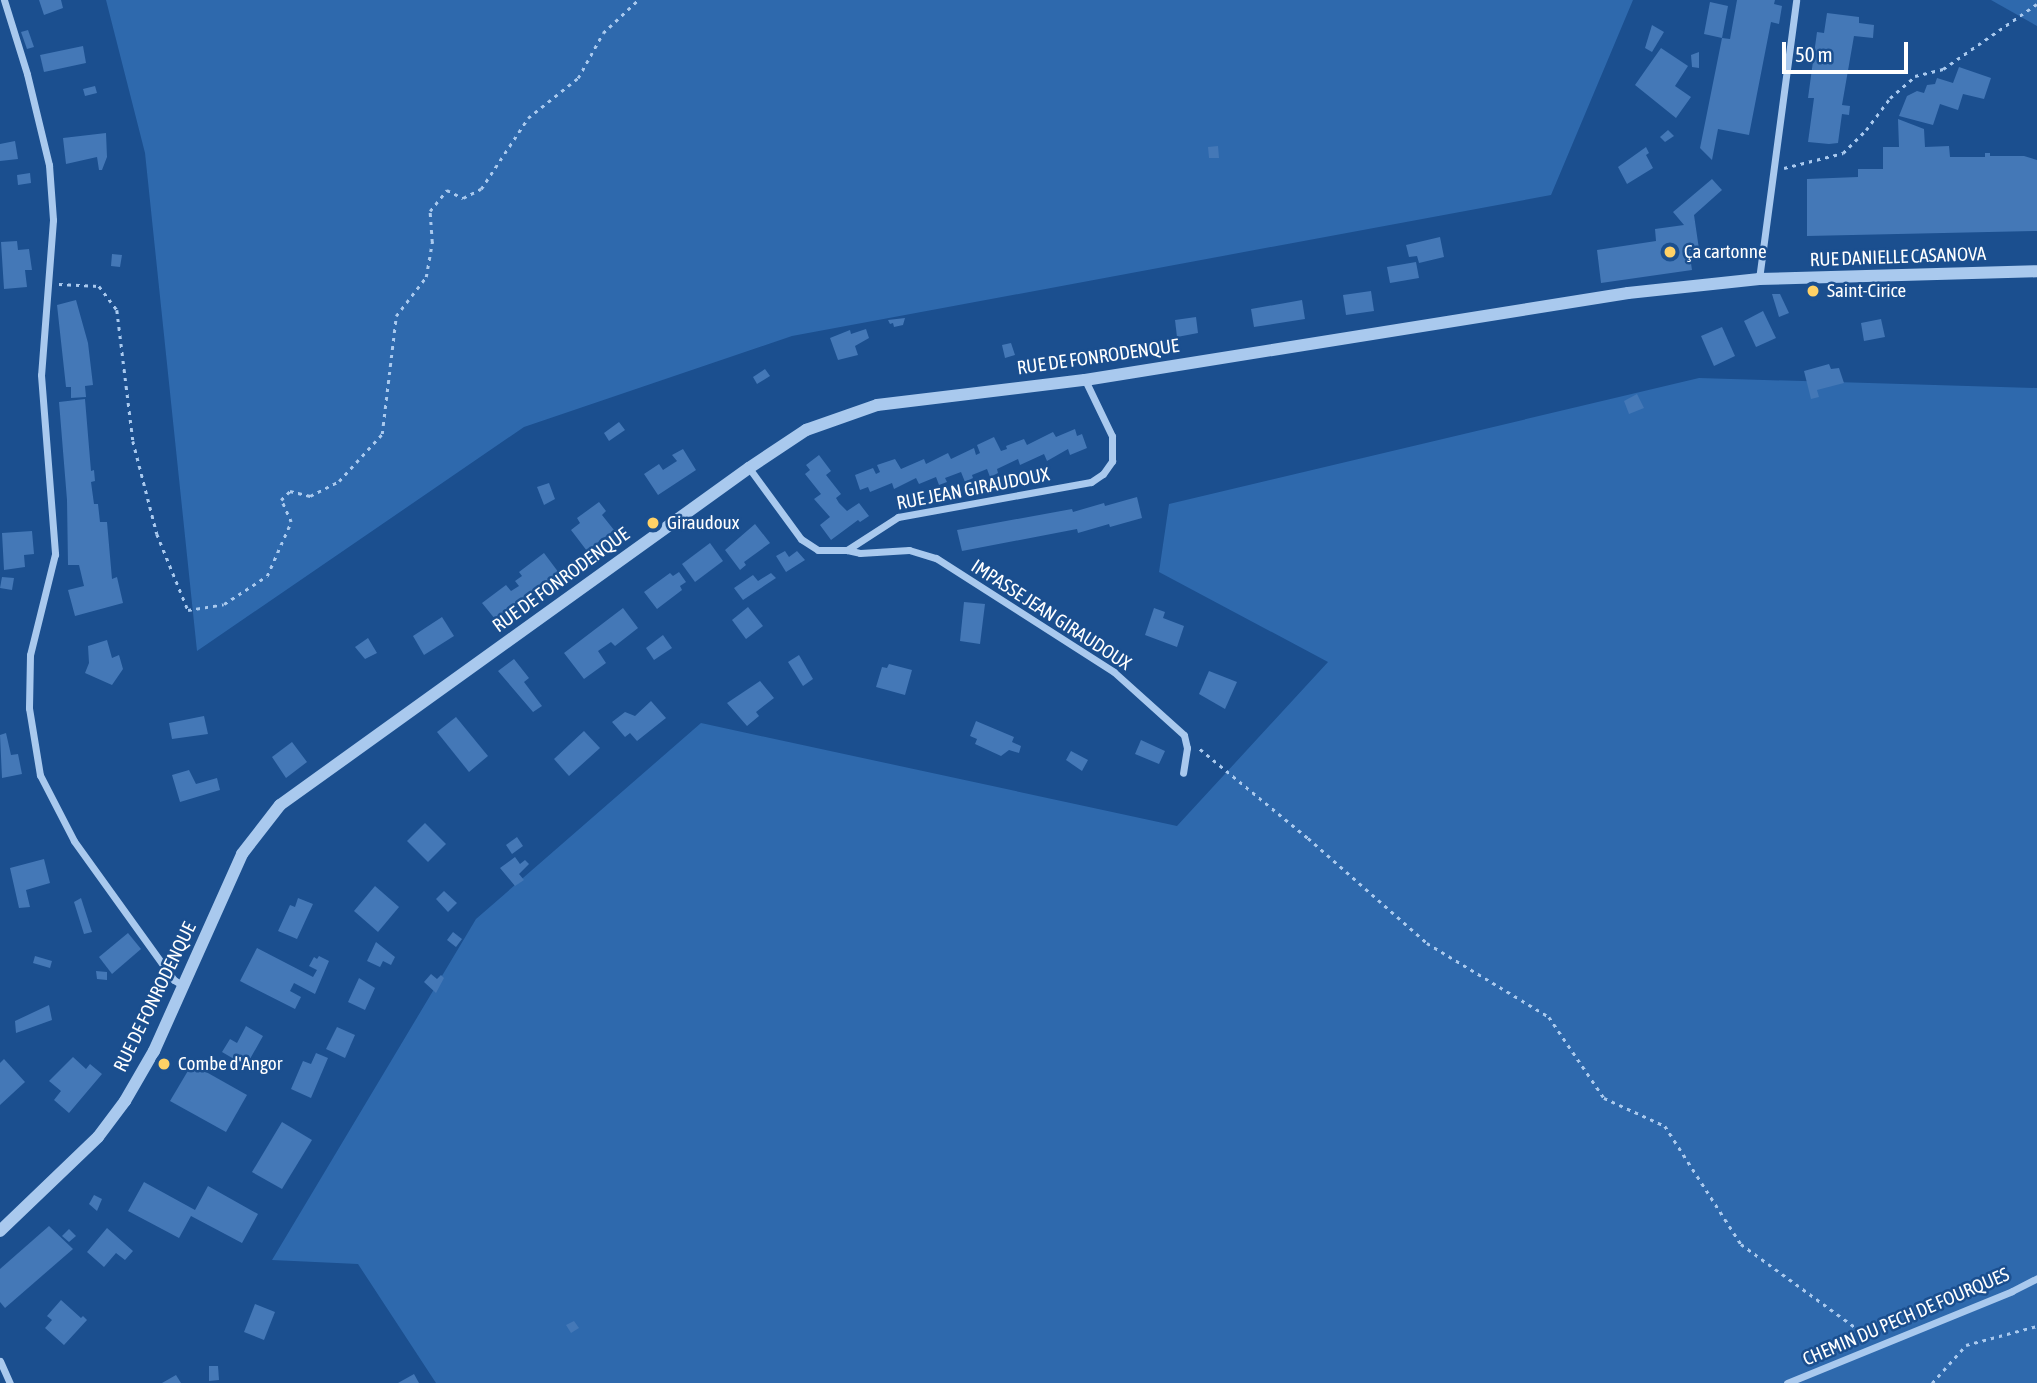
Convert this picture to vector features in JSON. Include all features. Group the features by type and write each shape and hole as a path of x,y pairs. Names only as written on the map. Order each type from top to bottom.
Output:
{"street":[{"path":"4,0 27,75 49,165 53,220 41,375 55,554 30,655 29,708 40,775 74,841 174,980 184,986"},
{"path":"1759,279 1796,0"},
{"name":"RUE DANIELLE CASANOVA","path":"1759,279 2037,271"},
{"name":"RUE DE FONRODENQUE","path":"0,1231 98,1137 125,1101 154,1051 242,854 280,805 749,468 806,430 877,405 1085,380 1628,293 1759,279"},
{"name":"RUE JEAN GIRAUDOUX","path":"847,550 898,517 1091,482 1097,478 1112,461 1112,436 1085,380"},
{"path":"749,468 801,539 818,550 847,550"},
{"name":"IMPASSE JEAN GIRAUDOUX","path":"847,550 860,553 909,550 936,558 1114,672 1184,735"},
{"path":"1183,774 1187,748 1184,735"},
{"name":"CHEMIN DU PECH DE FOURQUES","path":"1787,1383 2012,1291 2037,1278"},
{"path":"0,1361 10,1383"}],"path":[{"path":"49,283 99,286 117,310 133,441 156,534 188,610 224,604 267,576 291,522 281,500 289,491 310,496 340,481 383,434 396,316 426,277 432,242 430,211 447,190 463,198 481,189 528,118 578,78 603,33 638,0"},
{"path":"1774,170 1843,153 1866,130 1889,98 1915,76 1943,69 2037,4"},
{"path":"1184,735 1308,838 1427,943 1549,1017 1604,1098 1665,1126 1741,1244 1866,1335"},
{"path":"1932,1383 1966,1345 2037,1326"}],"shaded area":[{"path":"106,0 1633,0 1551,195 792,336 524,427 197,651 145,153"},
{"path":"1991,0 2037,0 2037,26"},
{"path":"1699,378 2037,388 2037,1383 436,1383 358,1264 272,1260 476,919 701,723 1177,826 1328,662 1159,572 1169,504"}],"building":[{"path":"39,0 61,0 63,8 44,15"},
{"path":"1737,0 1775,0 1774,4 1782,6 1779,24 1771,22 1749,135 1718,129 1712,160 1700,148 1722,38 1730,39"},
{"path":"1710,2 1728,6 1722,38 1704,34"},
{"path":"1827,13 1859,17 1859,23 1874,25 1873,38 1854,36 1842,105 1850,106 1849,115 1842,114 1838,143 1829,144 1808,142 1814,98 1808,98 1817,32 1824,33"},
{"path":"1652,25 1664,32 1652,52 1645,48"},
{"path":"28,30 34,47 27,49 21,32"},
{"path":"83,46 86,63 44,72 40,55"},
{"path":"1661,48 1688,66 1675,86 1691,97 1676,118 1635,85"},
{"path":"1699,52 1699,68 1692,67 1691,55"},
{"path":"1959,67 1991,78 1984,99 1963,94 1958,110 1940,104 1933,125 1899,116 1907,96 1917,91 1924,93 1927,85 1935,84 1937,78 1953,83"},
{"path":"95,86 97,93 85,96 83,89"},
{"path":"1898,119 1924,129 1925,147 1949,146 1950,157 1985,157 1985,153 1990,153 1990,156 2024,156 2037,160 2037,231 1807,236 1807,179 1858,177 1858,169 1883,169 1883,147 1899,147"},
{"path":"1668,130 1674,136 1665,142 1660,137"},
{"path":"106,133 107,157 102,170 99,170 97,157 66,164 63,138"},
{"path":"15,141 18,159 0,161 0,144"},
{"path":"1218,146 1219,158 1209,158 1208,147"},
{"path":"1646,147 1649,153 1646,155 1653,168 1627,184 1618,167"},
{"path":"30,173 31,183 18,185 17,175"},
{"path":"1712,179 1722,190 1694,215 1699,249 1689,250 1692,270 1601,283 1597,250 1656,241 1655,229 1684,225 1673,212"},
{"path":"1440,237 1444,257 1419,263 1417,256 1409,257 1406,245"},
{"path":"17,241 18,250 29,249 32,270 25,270 27,287 4,289 1,242"},
{"path":"112,254 122,255 120,267 111,266"},
{"path":"1416,262 1419,278 1390,283 1387,267"},
{"path":"1371,291 1374,311 1346,315 1343,295"},
{"path":"1772,294 1780,294 1789,313 1779,317"},
{"path":"76,300 88,343 93,385 85,386 86,397 71,398 71,387 66,387 57,305"},
{"path":"1302,300 1305,319 1254,327 1251,309"},
{"path":"1763,311 1776,338 1756,347 1744,321"},
{"path":"1196,317 1198,333 1177,337 1175,320"},
{"path":"905,318 903,325 894,327 888,320"},
{"path":"1881,319 1885,337 1864,341 1861,323"},
{"path":"1722,327 1735,356 1714,366 1701,336"},
{"path":"866,329 869,338 855,346 858,355 838,360 830,338 850,330 851,334"},
{"path":"1011,343 1015,355 1005,358 1002,345"},
{"path":"1829,364 1831,369 1839,368 1844,383 1817,390 1819,397 1811,399 1804,371"},
{"path":"765,369 770,376 757,384 753,377"},
{"path":"1637,394 1644,408 1629,414 1624,401"},
{"path":"85,399 91,471 94,470 95,481 91,482 94,504 98,504 100,522 107,522 112,579 117,577 123,603 75,616 68,590 84,586 79,565 68,565 67,500 59,402"},
{"path":"619,422 625,430 609,441 604,433"},
{"path":"1075,429 1077,436 1082,434 1087,448 1070,455 1068,449 1047,461 1044,454 1020,465 1018,459 997,469 998,473 990,477 987,469 972,475 973,478 965,482 961,472 945,478 947,482 939,485 936,477 919,484 916,478 894,489 892,483 870,492 868,487 860,490 855,475 873,468 876,474 880,472 877,465 895,459 901,469 924,459 926,464 948,453 951,459 974,448 976,455 980,453 977,445 994,437 1001,451 1007,449 1006,446 1024,439 1027,445 1053,432 1056,437"},
{"path":"683,449 696,470 658,495 644,474 659,464 663,470 677,461 672,455"},
{"path":"819,455 831,471 826,475 841,494 836,498 839,503 847,511 859,503 869,516 860,522 858,520 831,540 820,525 830,517 814,499 821,494 805,474 810,470 806,465"},
{"path":"549,483 555,499 544,505 537,487"},
{"path":"1137,497 1142,518 1078,533 1077,529 962,551 957,530 1072,509 1073,512"},
{"path":"599,502 606,511 602,515 614,530 587,551 571,530 580,523 577,518"},
{"path":"755,524 770,543 744,562 746,565 740,570 725,550"},
{"path":"32,531 34,554 24,555 25,567 4,570 2,533"},
{"path":"710,543 723,561 695,582 682,564"},
{"path":"785,551 789,557 797,551 805,560 786,572 776,556"},
{"path":"544,553 562,577 537,594 534,590 495,619 482,603 506,585 511,591 519,586 515,581 522,576 519,572"},
{"path":"679,572 686,582 680,586 682,590 657,609 644,592 670,573 673,576"},
{"path":"771,573 776,578 743,600 734,588 753,575 758,581"},
{"path":"2,577 14,578 12,590 0,588"},
{"path":"964,602 985,604 980,644 960,641"},
{"path":"748,607 763,626 746,639 732,620"},
{"path":"623,608 638,628 615,646 611,642 598,651 606,663 584,679 564,653"},
{"path":"1154,608 1165,612 1163,618 1184,626 1177,647 1145,635"},
{"path":"442,617 454,636 424,655 413,636"},
{"path":"663,635 672,648 654,660 646,648"},
{"path":"368,638 377,653 365,659 355,647"},
{"path":"107,640 112,658 119,655 123,669 112,685 85,673 89,663 88,646"},
{"path":"799,655 813,679 803,686 788,662"},
{"path":"514,659 529,678 524,682 542,706 533,712 498,671"},
{"path":"889,664 912,670 905,695 876,687 882,667 887,668"},
{"path":"1209,671 1237,682 1225,709 1199,694"},
{"path":"760,681 774,698 756,712 759,716 747,726 727,703"},
{"path":"651,701 666,718 637,741 630,733 625,737 612,722 625,712 635,716"},
{"path":"204,716 208,734 172,739 169,723"},
{"path":"456,717 488,756 469,772 437,732"},
{"path":"976,721 1014,737 1012,742 1021,746 1019,753 1009,750 1001,756 975,744 977,739 970,736"},
{"path":"584,731 600,748 569,776 554,759"},
{"path":"6,733 11,755 18,754 22,774 2,778 0,735"},
{"path":"1141,740 1165,751 1159,764 1135,754"},
{"path":"292,742 307,762 286,778 272,757"},
{"path":"1071,751 1088,760 1082,771 1066,760"},
{"path":"189,770 196,784 217,778 220,790 180,802 172,775"},
{"path":"425,823 446,844 428,862 407,841"},
{"path":"517,837 523,846 512,854 506,845"},
{"path":"515,857 520,864 525,860 529,864 519,874 524,880 515,886 500,868"},
{"path":"44,859 50,883 26,890 30,907 19,908 10,868"},
{"path":"375,886 399,907 378,932 354,911"},
{"path":"444,891 457,903 448,912 436,899"},
{"path":"81,898 92,932 84,934 74,902"},
{"path":"298,898 313,904 297,939 278,931 290,905 295,907"},
{"path":"453,932 462,939 456,947 447,940"},
{"path":"128,933 141,949 112,974 99,957"},
{"path":"376,942 395,957 391,965 383,961 380,967 367,961"},
{"path":"257,948 313,977 317,970 309,966 314,957 317,959 319,956 329,961 315,994 294,983 290,991 301,997 295,1009 240,981"},
{"path":"35,956 52,961 50,968 33,963"},
{"path":"96,971 107,972 107,980 97,979"},
{"path":"431,974 437,979 441,975 444,978 436,993 424,982"},
{"path":"359,978 375,988 365,1010 348,1002"},
{"path":"49,1005 52,1020 16,1033 15,1021"},
{"path":"246,1026 263,1036 246,1066 222,1052 230,1039 237,1043"},
{"path":"337,1027 355,1035 345,1058 326,1049"},
{"path":"316,1053 328,1058 311,1098 291,1089 303,1061 311,1064"},
{"path":"73,1057 86,1069 90,1064 102,1074 69,1113 54,1100 61,1091 49,1081"},
{"path":"4,1059 25,1082 0,1105 0,1063"},
{"path":"192,1064 247,1095 226,1132 170,1101"},
{"path":"282,1122 312,1140 282,1189 252,1172"},
{"path":"144,1182 195,1210 208,1186 258,1214 242,1243 191,1216 179,1238 128,1211"},
{"path":"94,1195 102,1199 97,1211 89,1204"},
{"path":"49,1226 73,1249 5,1308 0,1302 0,1269"},
{"path":"107,1228 133,1251 125,1260 116,1253 104,1267 87,1252"},
{"path":"69,1229 76,1236 69,1242 62,1236"},
{"path":"61,1300 87,1320 64,1345 45,1328 52,1320 47,1316"},
{"path":"255,1304 275,1312 264,1340 244,1332"},
{"path":"574,1321 579,1328 571,1333 566,1325"},
{"path":"209,1366 218,1366 219,1380 209,1381"},
{"path":"414,1374 419,1383 398,1383"},
{"path":"176,1375 181,1383 162,1383"}],"place":[{"name":"Ça cartonne","path":"1670,252"},
{"name":"Saint-Cirice","path":"1813,291"},
{"name":"Giraudoux","path":"653,523"},
{"name":"Combe d'Angor","path":"164,1064"}]}
